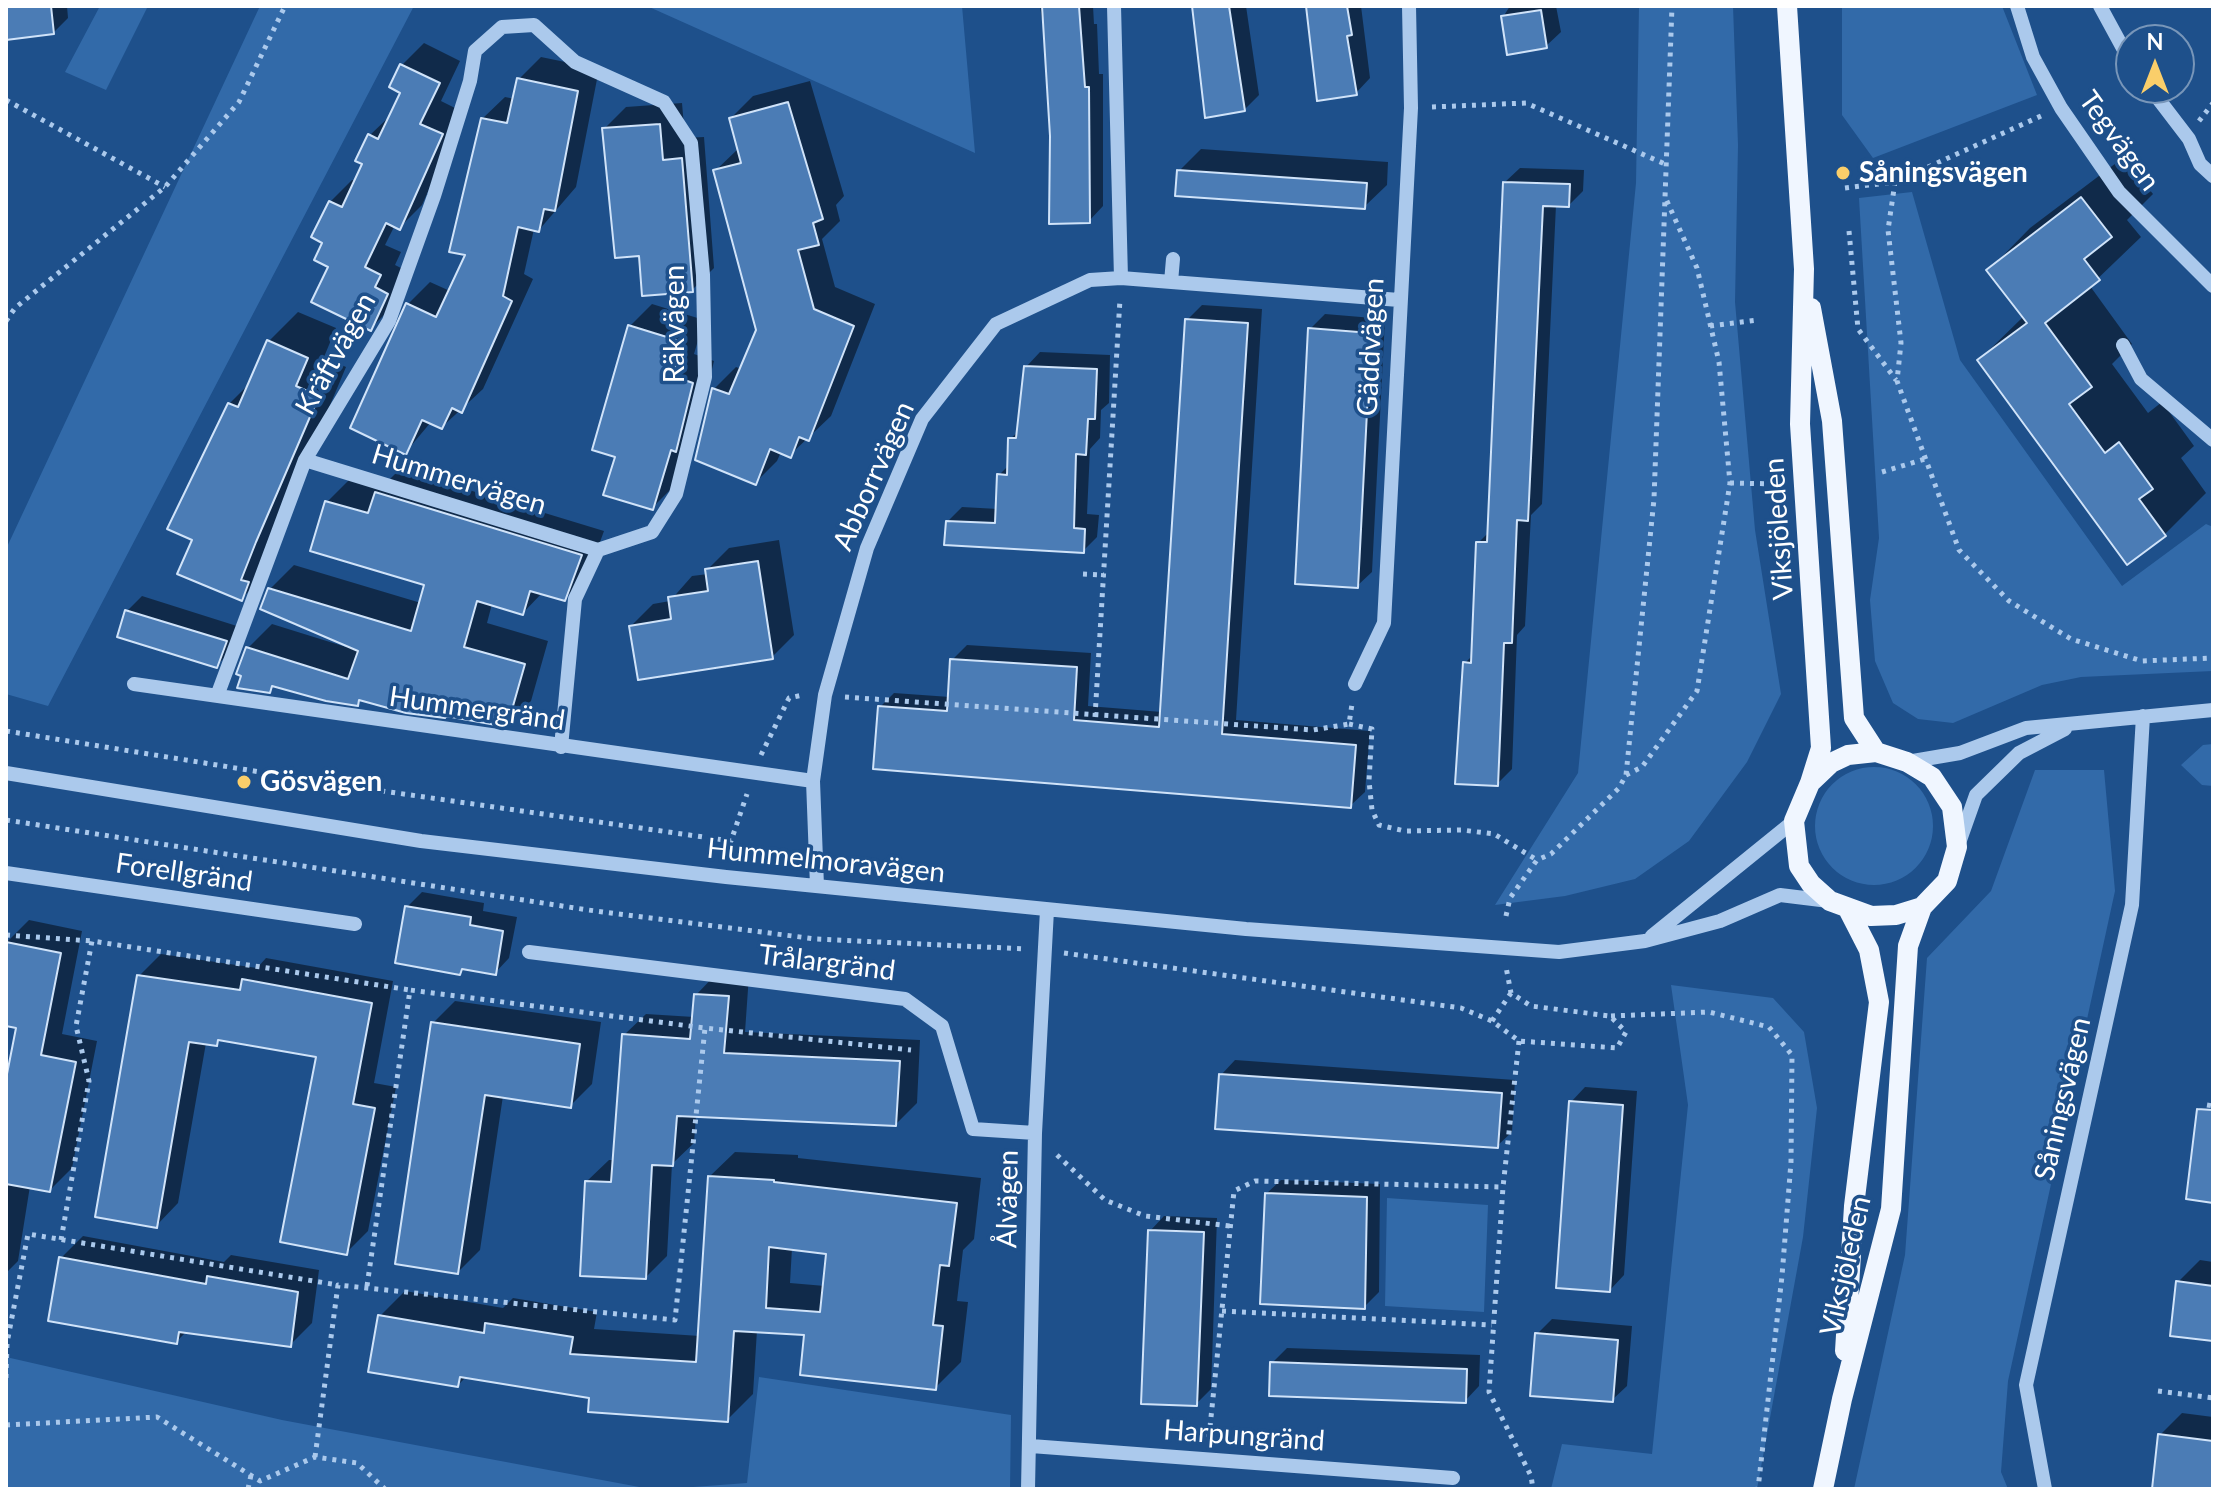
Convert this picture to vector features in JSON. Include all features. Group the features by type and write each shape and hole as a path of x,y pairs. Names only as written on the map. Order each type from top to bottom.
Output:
{"main road":[{"name":"Viksjöleden","path":"1787,6 1804,269 1800,424 1821,748 1810,783"},
{"name":"Viksjöleden","path":"1804,269 1832,421 1854,718 1876,752"},
{"path":"1876,752 1907,762 1932,777 1952,807 1957,847 1947,881 1922,907 1896,915 1871,916 1849,911 1830,901 1811,884 1799,866 1794,821 1810,783 1831,763 1848,755 1876,752"},
{"name":"Viksjöleden","path":"1823,1489 1842,1399 1891,1209 1908,946 1922,907"},
{"name":"Viksjöleden","path":"1842,1399 1854,1206 1879,1002 1869,950 1849,911"}],"street":[{"path":"1114,6 1121,278"},
{"name":"Gäddvägen","path":"1355,684 1384,623 1411,108 1409,6"},
{"name":"Tegvägen","path":"2017,6 2033,57 2061,108 2119,192 2213,286"},
{"path":"2100,6 2115,34"},
{"name":"Kräftvägen","path":"217,696 305,460 389,321 434,196 470,81 475,51 502,27 534,25"},
{"name":"Räkvägen","path":"534,25 575,62 664,102 691,143 703,275 705,377 676,494 652,532 598,550"},
{"path":"2162,104 2189,139 2200,164 2213,176"},
{"path":"1171,282 1173,259"},
{"name":"Abborrvägen","path":"817,886 813,781 825,695 867,548 922,419 996,324 1090,280 1121,278 1399,300"},
{"path":"2123,345 2141,379 2213,440"},
{"name":"Hummervägen","path":"305,460 598,550"},
{"path":"561,747 575,599 598,550"},
{"name":"Hummergränd","path":"134,684 813,781"},
{"path":"1907,762 1960,753 2026,728 2213,710"},
{"name":"Såningsvägen","path":"2045,1489 2026,1385 2132,905 2143,716"},
{"path":"1957,847 1976,795 2019,753 2071,726"},
{"name":"Hummelmoravägen","path":"6,773 421,841 1047,910 1559,952 1645,941 1720,921 1780,895 1830,901"},
{"path":"1645,941 1794,821"},
{"name":"Forellgränd","path":"6,873 355,924"},
{"name":"Ålvägen","path":"1028,1489 1035,1133 1042,950 1047,910"},
{"name":"Trålargränd","path":"529,952 905,999 942,1026 973,1129 1035,1133"},
{"name":"Harpungränd","path":"1031,1446 1453,1478"}],"path":[{"path":"6,321 15,308 165,187 239,102 285,6"},
{"path":"1506,916 1510,898 1537,860 1551,854 1619,788 1626,775 1654,499 1672,6"},
{"path":"6,100 165,187"},
{"path":"1411,108 1526,103 1665,164"},
{"path":"1845,188 1895,182 2061,108"},
{"path":"1895,182 1888,230 1901,343 1897,381"},
{"path":"1626,775 1642,767 1697,691 1730,483 1719,362 1697,268 1665,198"},
{"path":"1849,231 1858,329 1897,381 1959,550 2009,601 2071,639 2142,661 2213,658"},
{"path":"1095,717 1121,278"},
{"path":"1710,326 1758,320"},
{"path":"1882,472 1925,459"},
{"path":"1730,483 1782,484"},
{"path":"1083,574 1104,575"},
{"path":"1349,724 1355,684"},
{"path":"6,731 369,790 731,841 753,773 789,698 825,695 1095,717 1313,730 1349,724 1372,729 1369,781 1372,810 1379,825 1405,831 1462,830 1494,834 1537,860"},
{"path":"6,820 572,907 803,937 1042,950 1461,1008 1492,1021 1519,1041 1617,1048 1626,1032 1610,1016"},
{"path":"6,935 92,941 410,990 705,1028 911,1050"},
{"path":"61,1240 89,1081 76,1026 92,941"},
{"path":"1505,967 1511,993 1531,1006 1610,1016 1709,1012 1769,1027 1792,1055 1791,1162 1782,1276 1758,1489"},
{"path":"367,1286 410,990"},
{"path":"1492,1021 1511,993"},
{"path":"6,1378 7,1343 28,1234 338,1285 675,1320 705,1028"},
{"path":"1519,1041 1503,1187 1489,1392 1531,1476 1533,1489"},
{"path":"1035,1133 1105,1200 1145,1216 1230,1226"},
{"path":"1206,1460 1234,1191 1255,1181 1503,1187"},
{"path":"315,1457 338,1285"},
{"path":"1222,1311 1492,1325"},
{"path":"2158,1391 2213,1398"},
{"path":"6,1425 157,1417 260,1481 315,1457 357,1463 385,1489"},
{"path":"248,1489 251,1475"}],"shaded area":[{"path":"100,6 148,6 106,90 65,72"},
{"path":"260,6 414,6 48,706 6,694 6,549"},
{"path":"647,6 962,6 975,153"},
{"path":"1639,6 1733,6 1738,145 1735,302 1755,530 1781,694 1747,762 1689,841 1635,879 1565,896 1495,905 1578,773 1636,183"},
{"path":"1842,6 2002,6 2037,95 1873,158 1842,115"},
{"path":"1912,192 1960,360 2122,586 2206,524 2213,527 2213,671 2081,677 2042,685 1953,723 1918,719 1893,703 1875,661 1870,600 1879,538 1859,198"},
{"path":"2213,744 2213,786 2202,785 2181,765 2203,745"},
{"path":"1874,767 1897,771 1916,784 1929,803 1933,826 1929,849 1916,868 1897,881 1874,885 1851,881 1832,868 1819,849 1815,826 1819,803 1832,784 1851,771"},
{"path":"2035,770 2104,770 2115,891 2008,1381 2001,1472 2008,1489 1854,1489 1905,1255 1927,958 1991,891"},
{"path":"1671,985 1773,998 1804,1032 1817,1108 1803,1237 1757,1489 1551,1489 1562,1444 1652,1454 1688,1105"},
{"path":"1387,1198 1488,1205 1484,1312 1385,1306"},
{"path":"6,1357 282,1420 650,1489 6,1489"},
{"path":"759,1377 1011,1415 1010,1489 666,1489 747,1483"}],"building":[{"path":"6,6 51,6 54,34 6,40"},
{"path":"1042,6 1079,6 1085,87 1089,87 1090,223 1049,224 1050,136"},
{"path":"1192,6 1229,6 1245,111 1205,118"},
{"path":"1306,6 1347,6 1352,35 1347,36 1357,95 1317,101"},
{"path":"1541,10 1547,48 1507,55 1501,16"},
{"path":"400,64 440,83 420,124 443,134 400,230 386,223 365,267 381,275 375,287 388,294 371,331 311,302 328,267 314,260 322,243 311,237 329,201 342,207 362,164 355,161 368,134 378,139 400,93 389,87"},
{"path":"517,78 578,91 555,211 544,209 539,232 518,227 503,296 512,301 462,413 452,408 442,429 422,420 406,455 350,428 406,303 436,317 465,255 449,252 481,118 507,123"},
{"path":"788,102 823,219 813,223 819,245 798,250 814,309 854,326 809,441 799,437 791,458 770,449 756,485 695,460 712,388 729,394 756,330 713,170 741,163 729,118"},
{"path":"660,124 663,160 682,158 693,292 642,296 639,256 615,258 602,128"},
{"path":"1177,170 1367,183 1365,209 1175,196"},
{"path":"1503,182 1570,184 1569,207 1543,206 1528,521 1517,520 1512,643 1504,643 1498,786 1455,784 1463,662 1471,663 1476,542 1487,542"},
{"path":"2081,197 2112,237 2084,259 2100,280 2045,323 2092,387 2069,404 2105,453 2119,442 2153,489 2139,499 2166,536 2127,565 1977,360 2027,323 1986,270"},
{"path":"1185,319 1248,323 1222,734 1356,745 1351,808 873,769 878,706 947,711 950,659 1077,667 1074,720 1159,727"},
{"path":"628,325 683,342 673,376 693,383 676,452 671,450 653,510 603,495 615,457 592,450"},
{"path":"1308,328 1371,333 1358,588 1295,584"},
{"path":"267,340 308,358 296,386 319,396 241,580 249,582 242,601 177,574 192,540 167,529 228,403 238,407"},
{"path":"1024,366 1097,369 1095,419 1088,419 1086,455 1076,454 1074,528 1085,529 1084,553 944,545 946,521 995,523 997,474 1007,475 1008,438 1016,438"},
{"path":"375,492 582,555 565,601 530,591 523,615 477,601 464,647 525,664 507,727 446,716 406,713 359,700 358,706 326,701 272,686 270,693 237,688 241,676 236,674 246,647 348,679 358,651 260,609 268,588 411,631 424,585 310,551 325,501 368,513"},
{"path":"758,561 773,659 638,680 629,626 671,619 668,597 708,591 705,569"},
{"path":"125,610 227,641 217,668 117,637"},
{"path":"405,906 471,917 470,925 503,931 496,975 462,969 460,975 395,963"},
{"path":"6,942 61,953 41,1055 76,1062 50,1192 6,1184 6,1079 16,1028 6,1026"},
{"path":"137,975 240,990 242,979 372,1003 353,1104 375,1108 347,1255 280,1242 316,1057 218,1040 217,1046 189,1042 157,1228 95,1217"},
{"path":"694,994 729,996 724,1053 900,1061 896,1126 677,1116 673,1166 652,1165 646,1279 580,1276 585,1181 611,1182 622,1034 690,1039"},
{"path":"431,1022 580,1044 571,1108 485,1095 458,1274 395,1264"},
{"path":"1219,1074 1502,1093 1498,1148 1215,1129"},
{"path":"1569,1101 1623,1105 1610,1292 1556,1288"},
{"path":"2197,1109 2213,1110 2213,1203 2186,1199"},
{"path":"708,1176 774,1180 957,1203 949,1266 940,1265 933,1325 943,1326 936,1390 800,1375 804,1335 734,1331 728,1422 588,1412 589,1398 460,1377 458,1387 368,1372 378,1315 484,1333 485,1323 573,1337 570,1354 696,1362","holes":["769,1247 826,1254 820,1312 766,1308"]},
{"path":"1265,1193 1367,1197 1365,1309 1260,1304"},
{"path":"1148,1230 1204,1232 1197,1406 1141,1404"},
{"path":"59,1257 206,1284 207,1276 298,1292 291,1347 179,1332 177,1344 48,1321"},
{"path":"2176,1281 2213,1286 2213,1341 2170,1336"},
{"path":"1535,1333 1618,1340 1613,1402 1530,1396"},
{"path":"1270,1362 1467,1369 1466,1403 1269,1396"},
{"path":"2158,1434 2213,1441 2213,1489 2152,1489"}],"place":[{"name":"Såningsvägen","path":"1843,173"},
{"name":"Gösvägen","path":"244,782"}]}
